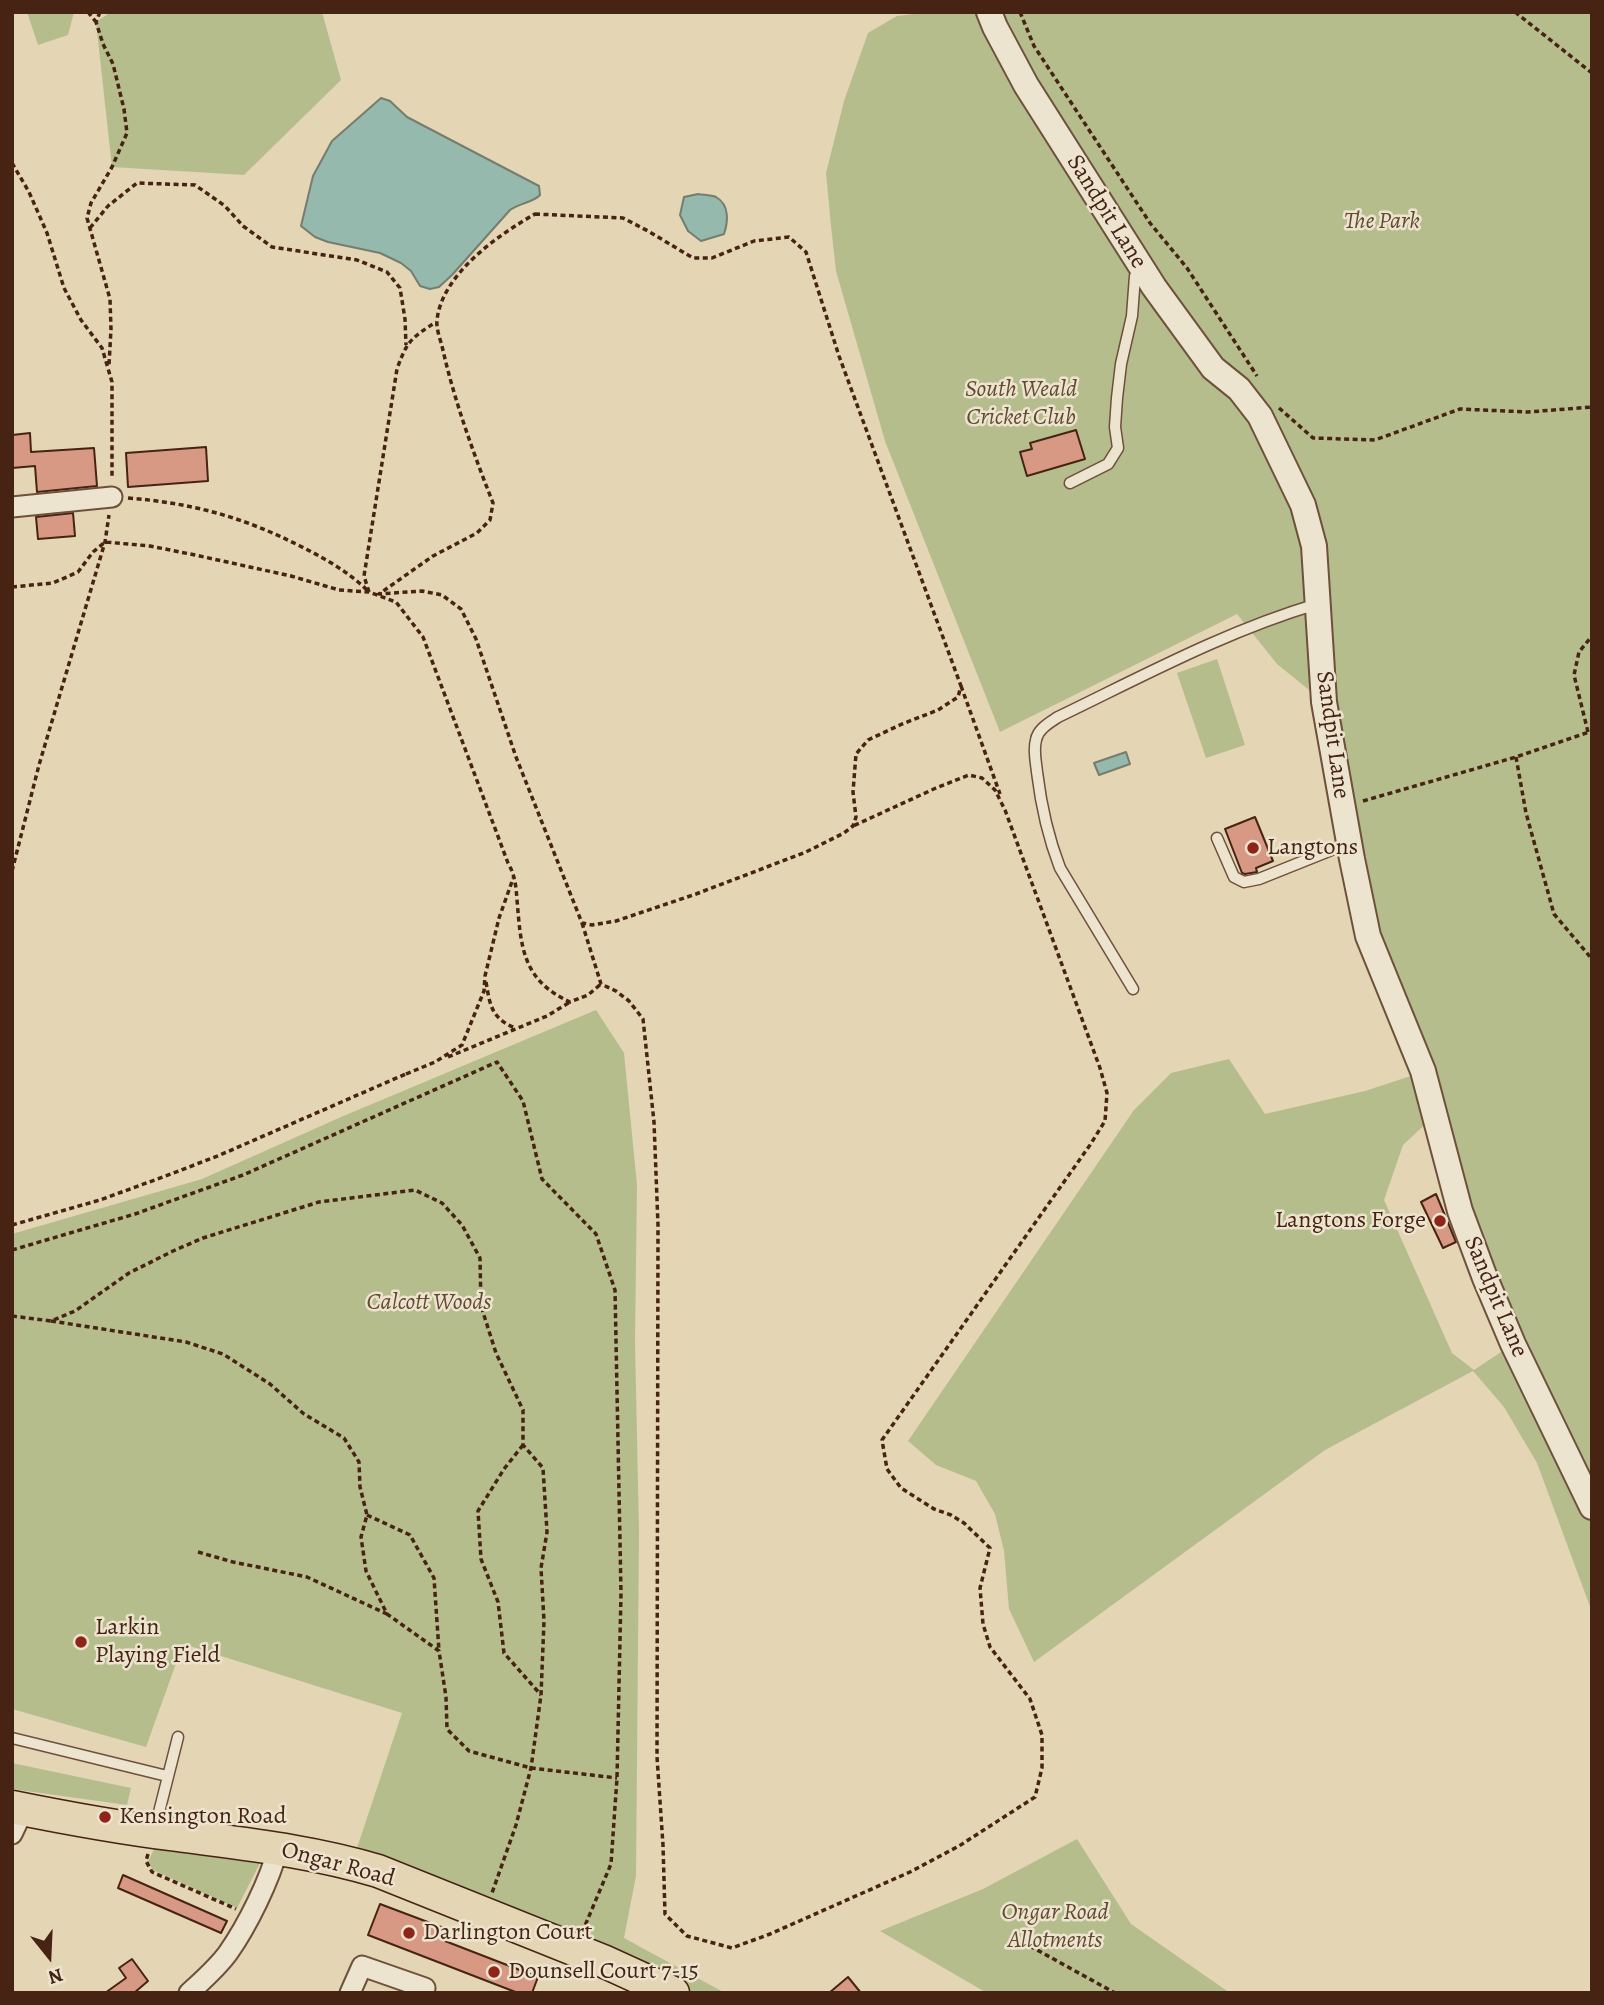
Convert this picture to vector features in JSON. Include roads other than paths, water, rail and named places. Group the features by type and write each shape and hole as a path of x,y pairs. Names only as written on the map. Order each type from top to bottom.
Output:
{"main road":[{"name":"Ongar Road","path":"16,1817 278,1848 352,1863 576,1950 654,1989"}],"street":[{"name":"Sandpit Lane","path":"989,12 1027,85 1142,270 1213,368 1239,389 1260,416 1306,514 1314,546 1324,702 1368,936 1423,1071 1460,1211 1513,1344 1592,1507"},
{"path":"12,507 112,497"},
{"path":"189,1993 228,1954 250,1916 273,1866 278,1848"},
{"path":"351,1993 362,1966 425,1988"}],"lane":[{"path":"1070,483 1108,464 1118,448 1115,427 1120,375 1132,316 1135,276 1142,270"},
{"path":"1133,989 1060,868 1048,834 1035,755 1035,739 1040,731 1058,717 1195,650 1275,617 1318,604"},
{"path":"1217,838 1234,877 1244,883 1349,842"},
{"path":"154,1832 178,1737"},
{"path":"12,1738 167,1776"}],"water":[{"path":"381,98 390,101 407,117 539,186 540,195 510,210 439,287 430,289 420,286 411,271 380,253 328,242 315,237 301,226 313,176 332,141"},
{"path":"698,194 716,197 724,204 727,219 724,234 701,241 688,231 680,215 684,197"},
{"path":"1126,752 1130,764 1099,775 1094,763"}],"place":[{"name":"Langtons","path":"1253,848"},
{"name":"Langtons Forge","path":"1440,1221"},
{"name":"Larkin Playing Field","path":"81,1642"},
{"name":"Kensington Road","path":"105,1817"},
{"name":"Darlington Court","path":"409,1933"},
{"name":"Dounsell Court 7-15","path":"494,1972"}],"park label":[{"name":"The Park","path":"1382,222"},
{"name":"South Weald Cricket Club","path":"1021,404"},
{"name":"Calcott Woods","path":"429,1303"},
{"name":"Ongar Road Allotments","path":"1055,1927"}]}
